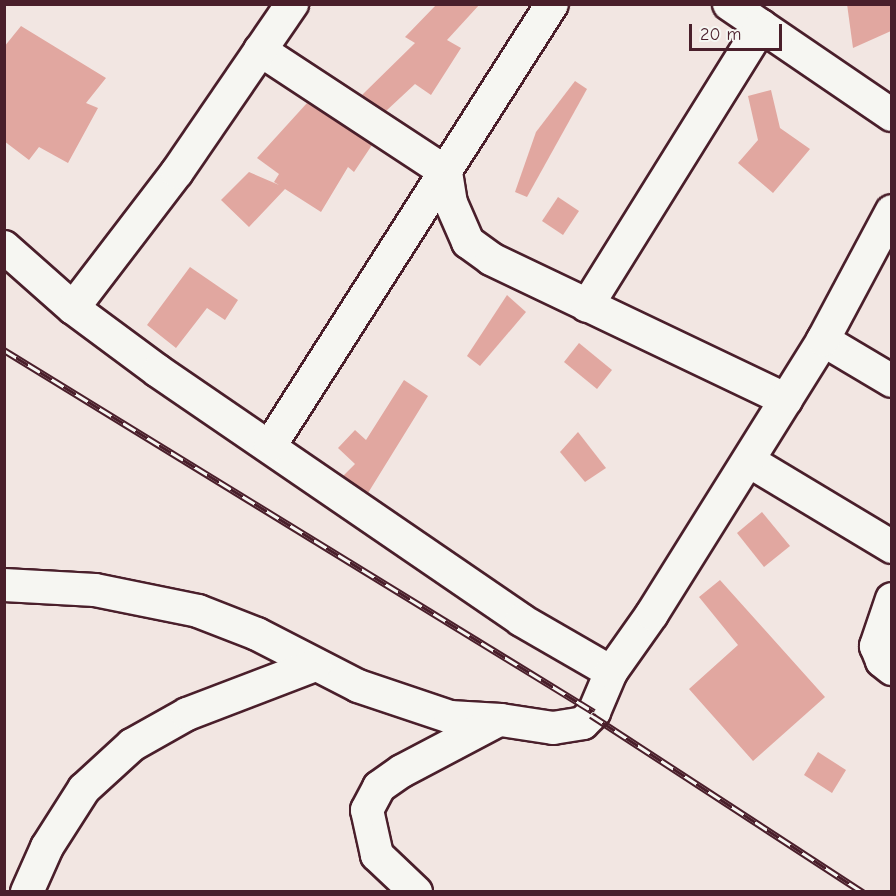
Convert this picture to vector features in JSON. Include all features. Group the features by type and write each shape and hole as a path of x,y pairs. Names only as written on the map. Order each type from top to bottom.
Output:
{"street":[{"path":"73,308 177,172 292,4"},
{"path":"270,446 552,4"},
{"path":"729,4 891,115"},
{"path":"587,306 761,26"},
{"path":"260,50 446,172 451,203 468,242 491,259 786,400"},
{"path":"4,585 95,590 198,612 257,634 358,686 450,717 501,720 554,728 584,723 594,712 611,672 749,461 823,340 891,211"},
{"path":"4,247 73,308 270,446 521,620 611,672"},
{"path":"823,340 891,381"},
{"path":"749,461 891,547"},
{"path":"891,599 876,646 882,661 891,669"},
{"path":"27,891 47,847 84,789 132,745 187,714 315,665"},
{"path":"416,891 378,855 367,810 379,787 402,771 501,720"}],"building":[{"path":"437,4 480,4 447,40 461,48 431,95 415,84 386,111 362,95 415,43 405,37"},
{"path":"847,4 891,4 891,31 853,48"},
{"path":"21,26 106,78 86,103 98,108 68,163 39,147 29,160 4,141 4,47"},
{"path":"575,81 587,89 527,197 515,192 536,132"},
{"path":"771,90 780,128 810,149 773,193 738,163 758,140 748,96"},
{"path":"307,103 372,145 354,172 348,167 321,212 285,189 249,227 221,200 249,172 279,185 274,182 279,174 257,158"},
{"path":"558,197 579,211 563,235 542,221"},
{"path":"190,267 238,300 225,320 207,308 176,348 147,325"},
{"path":"507,295 526,312 480,366 467,356"},
{"path":"579,343 612,370 597,389 564,362"},
{"path":"404,380 428,396 368,493 343,476 355,464 338,448 355,430 366,440"},
{"path":"578,432 606,468 585,482 560,452"},
{"path":"762,512 790,546 764,567 737,533"},
{"path":"720,580 825,697 753,761 689,689 738,645 699,597"},
{"path":"818,752 846,770 832,793 804,775"}],"railway":[{"path":"4,350 594,712 591,715 863,892"}]}
